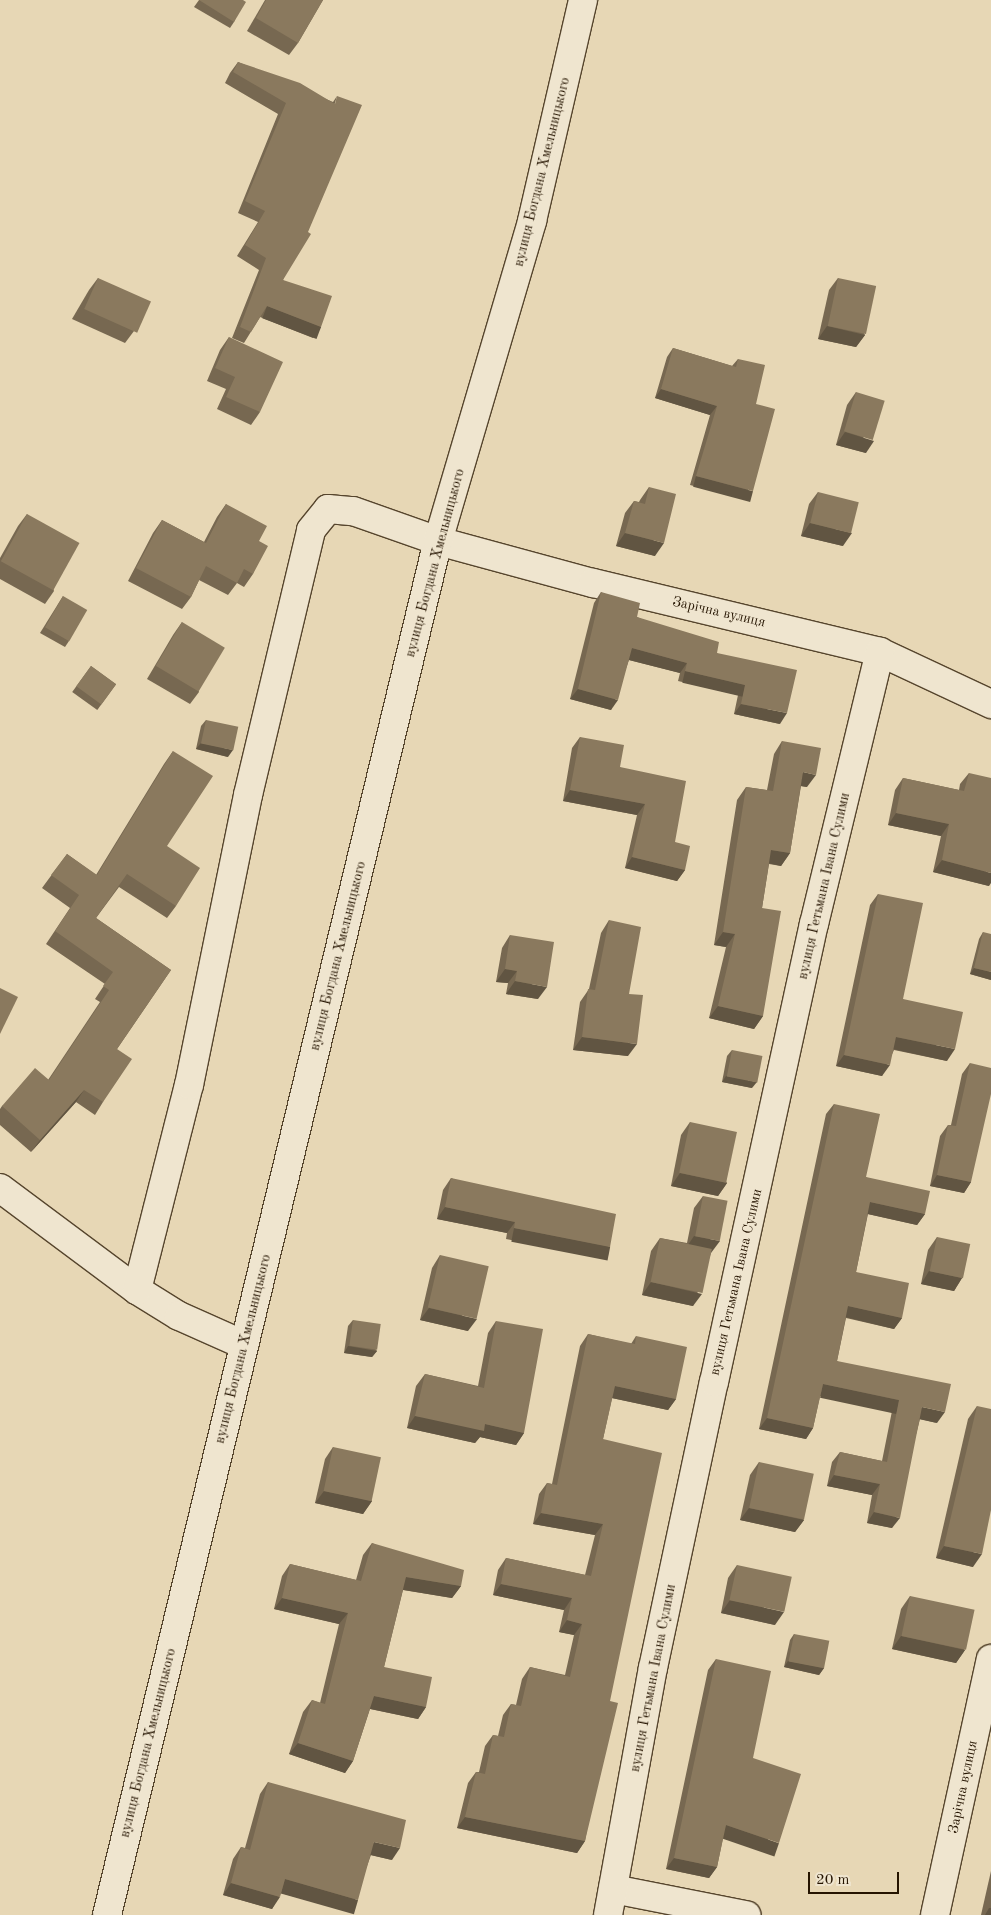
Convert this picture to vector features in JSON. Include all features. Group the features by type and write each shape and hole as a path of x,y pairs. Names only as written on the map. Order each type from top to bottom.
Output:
{"street":[{"name":"вулиця Богдана Хмельницького","path":"107,1915 438,541 532,221 582,0"},
{"name":"Зарічна вулиця","path":"137,1290 189,1085 248,795 310,530 328,509 340,508 438,541 593,583 880,652 991,704"},
{"name":"вулиця Гетьмана Івана Сулими","path":"608,1915 653,1668 714,1382 814,924 880,652"},
{"path":"0,1188 137,1290 179,1316 244,1345"},
{"name":"Зарічна вулиця","path":"934,1915 991,1659"},
{"path":"613,1889 746,1915"}],"building":[{"path":"199,0 243,0 246,2 234,22"},
{"path":"266,0 323,0 298,43 256,18"},
{"path":"238,62 300,83 335,104 337,96 362,105 308,232 311,234 283,280 332,296 321,327 267,306 251,332 240,327 266,258 245,245 265,211 245,201 286,103 233,72"},
{"path":"98,278 151,302 137,333 84,309"},
{"path":"838,278 876,286 866,334 828,326"},
{"path":"229,337 283,362 260,412 226,397 235,377 215,368"},
{"path":"673,348 736,367 738,359 765,365 756,404 775,409 753,491 696,476 717,406 661,389"},
{"path":"856,392 885,401 873,440 844,431"},
{"path":"649,487 676,494 664,543 625,533 634,501 645,504"},
{"path":"818,492 859,502 851,533 810,523"},
{"path":"226,504 267,526 259,541 268,546 253,574 244,569 237,583 206,566 191,597 136,568 162,520 206,543"},
{"path":"27,514 79,543 53,590 1,561"},
{"path":"601,592 640,603 637,617 719,642 717,653 797,670 787,713 741,704 745,685 685,671 687,663 632,648 618,700 578,689"},
{"path":"63,596 87,610 69,641 45,627"},
{"path":"182,622 225,648 199,691 156,666"},
{"path":"91,666 116,684 101,704 76,686"},
{"path":"206,720 238,727 233,750 201,743"},
{"path":"580,737 624,745 620,767 686,781 675,842 690,846 685,870 632,857 645,804 570,790"},
{"path":"782,741 821,748 816,775 803,772 790,853 771,850 762,908 781,911 763,1016 718,1006 735,934 723,932 746,787 773,791"},
{"path":"173,751 213,776 167,846 200,868 176,906 127,874 96,918 171,970 117,1049 132,1059 103,1102 84,1090 40,1140 2,1106 35,1068 49,1080 109,990 103,986 113,972 55,931 79,895 51,875 67,854 97,875"},
{"path":"969,773 991,778 991,873 942,860 949,824 896,813 903,778 964,791"},
{"path":"878,894 923,903 903,999 963,1012 955,1049 896,1037 890,1065 844,1055"},
{"path":"609,920 641,927 629,994 643,995 637,1044 582,1037 588,989 595,990"},
{"path":"983,932 991,934 991,972 974,968"},
{"path":"510,935 554,942 547,987 515,981 517,971 505,969"},
{"path":"0,988 18,997 0,1034"},
{"path":"732,1050 762,1056 757,1082 727,1077"},
{"path":"970,1063 991,1068 991,1094 971,1182 937,1175 948,1125 956,1126"},
{"path":"834,1104 880,1114 866,1177 930,1191 925,1214 870,1202 856,1272 909,1283 902,1318 848,1306 837,1361 951,1384 945,1412 922,1407 900,1518 874,1512 880,1484 834,1475 840,1452 887,1462 899,1400 823,1384 813,1428 767,1418"},
{"path":"690,1122 737,1132 726,1183 679,1173"},
{"path":"451,1178 616,1214 610,1247 514,1228 515,1222 445,1207"},
{"path":"703,1196 728,1201 720,1241 695,1236"},
{"path":"937,1237 970,1244 963,1278 930,1271"},
{"path":"660,1238 712,1249 702,1293 651,1282"},
{"path":"440,1255 489,1266 477,1319 428,1308"},
{"path":"353,1320 381,1324 377,1350 349,1346"},
{"path":"496,1321 543,1329 524,1433 485,1424 484,1431 415,1416 425,1374 484,1388"},
{"path":"588,1334 635,1344 636,1336 687,1347 676,1399 615,1386 603,1439 662,1453 610,1701 618,1703 585,1841 465,1817 476,1772 485,1774 493,1735 504,1737 511,1704 521,1706 530,1667 570,1677 582,1624 567,1620 572,1598 501,1584 506,1558 591,1576 603,1524 541,1513 547,1483 557,1485"},
{"path":"977,1406 991,1409 991,1510 982,1554 944,1546"},
{"path":"333,1447 381,1457 372,1501 324,1491"},
{"path":"759,1462 814,1474 804,1520 749,1508"},
{"path":"372,1543 464,1570 461,1586 406,1577 384,1667 432,1677 426,1707 374,1696 353,1761 298,1743 312,1700 325,1704 348,1613 282,1598 290,1564 361,1581"},
{"path":"737,1565 792,1577 784,1612 730,1600"},
{"path":"910,1596 975,1610 966,1650 901,1636"},
{"path":"794,1634 829,1641 824,1668 789,1661"},
{"path":"716,1659 771,1671 753,1758 801,1774 779,1843 726,1825 717,1867 674,1858"},
{"path":"268,1782 406,1820 400,1848 374,1842 358,1900 285,1879 280,1897 231,1883 241,1847 250,1850"}]}
